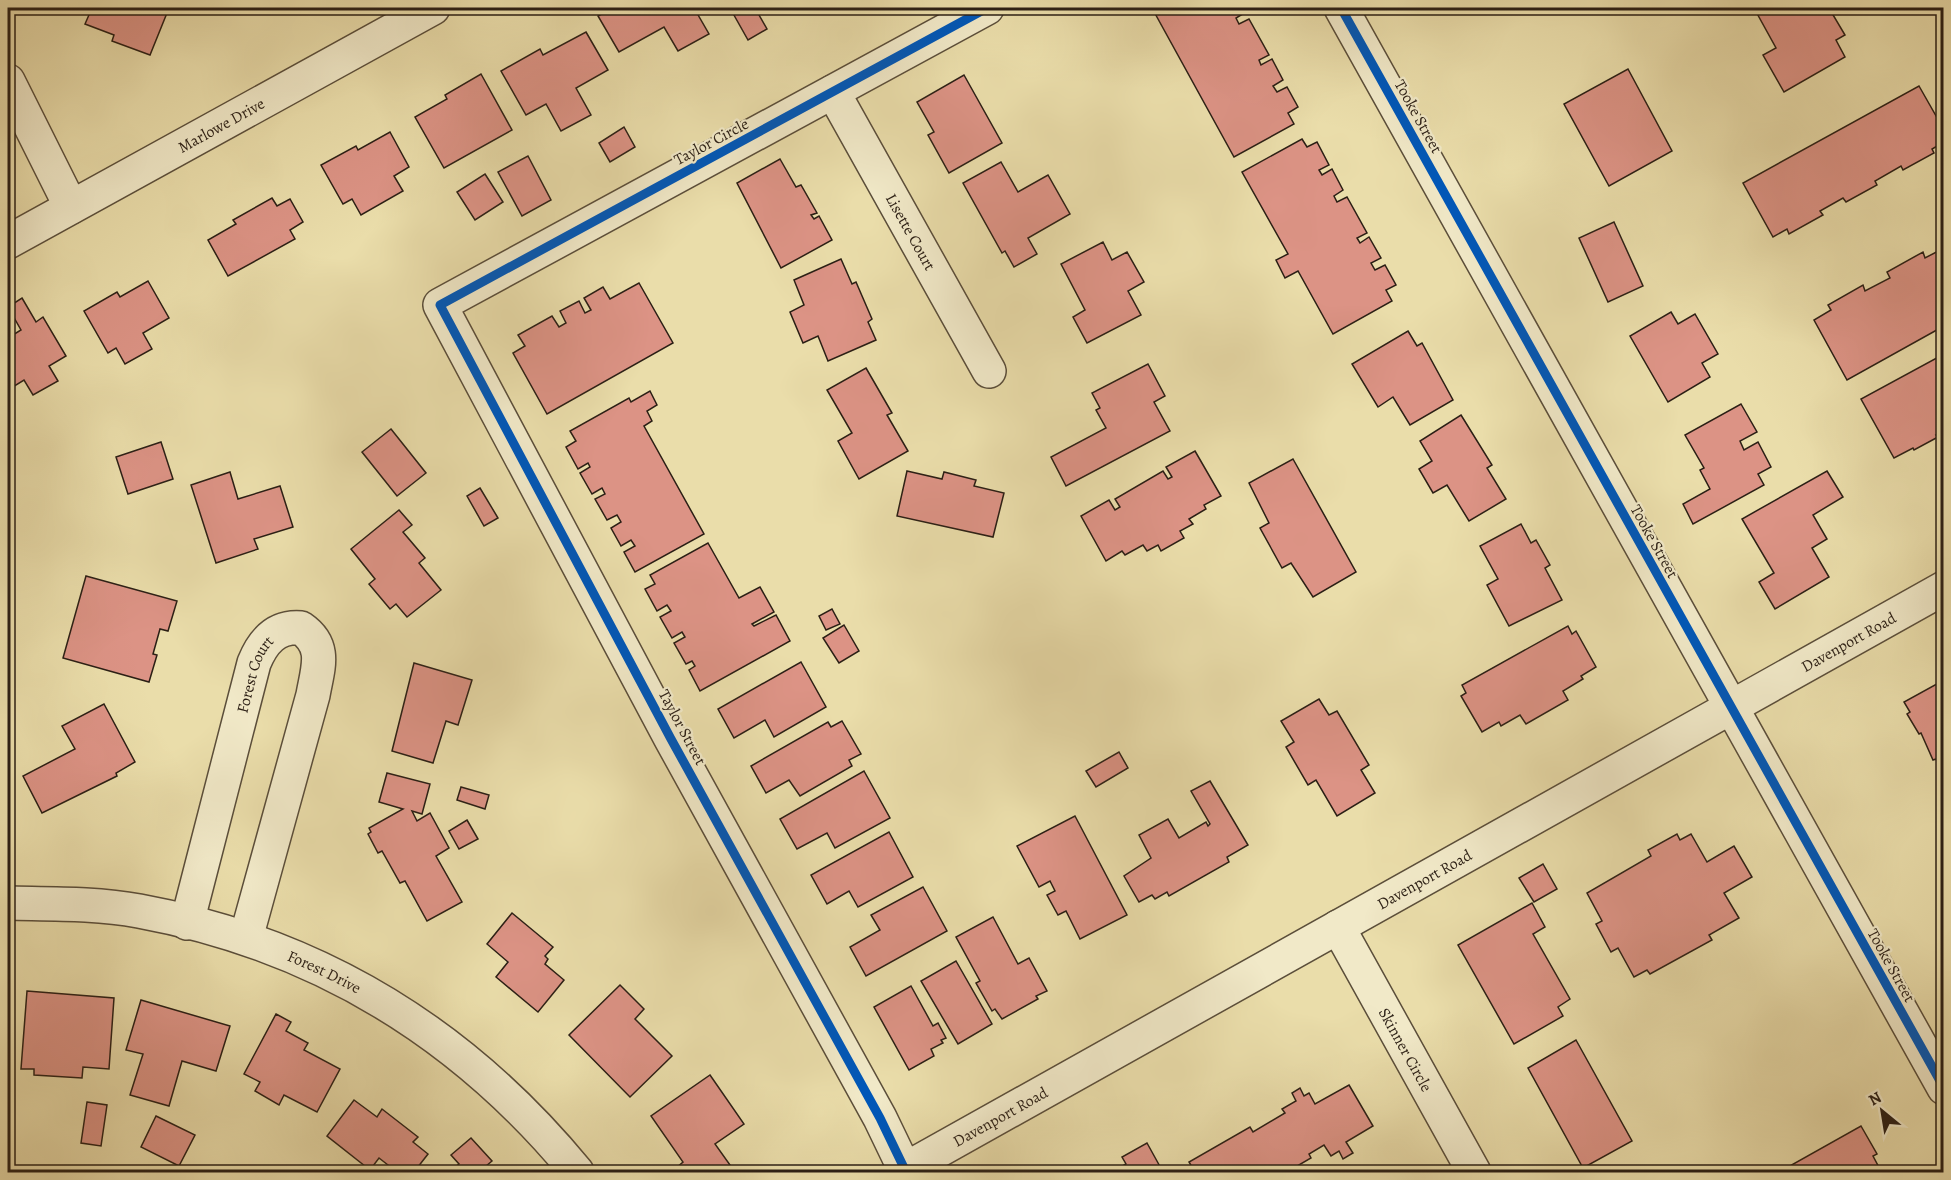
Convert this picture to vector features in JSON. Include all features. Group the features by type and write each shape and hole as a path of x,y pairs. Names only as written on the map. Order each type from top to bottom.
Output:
{"street":[{"name":"Marlowe Drive","path":"8,242 433,8"},
{"name":"Taylor Circle","path":"449,300 987,8"},
{"name":"Tooke Street","path":"1341,8 1944,1088"},
{"path":"8,81 71,207"},
{"name":"Lisette Court","path":"833,92 989,371"},
{"name":"Taylor Street","path":"449,300 440,304 671,739 880,1118 905,1171"},
{"name":"Davenport Road","path":"905,1171 1944,588"},
{"name":"Forest Court","path":"187,923 254,663 261,645 274,634 290,627 301,627 318,645 319,660 314,695 246,938"},
{"name":"Forest Drive","path":"8,903 139,911 246,938 347,979 412,1019 500,1088 542,1130 577,1173"},
{"name":"Skinner Circle","path":"1338,927 1474,1173"}],"building":[{"path":"92,8 169,8 150,55 112,41 114,35 85,24"},
{"path":"613,8 686,8 688,11 694,8 709,34 678,51 664,27 619,52 598,16"},
{"path":"730,8 755,8 767,29 748,40"},
{"path":"1152,8 1243,8 1246,12 1236,18 1239,24 1249,19 1269,55 1259,60 1261,65 1272,59 1283,80 1273,86 1277,92 1287,87 1298,107 1288,113 1294,124 1234,157"},
{"path":"1754,8 1829,8 1845,35 1836,40 1845,57 1784,92 1763,55 1776,48"},
{"path":"586,32 608,70 576,88 591,115 561,131 546,104 526,115 501,71 540,49 543,55"},
{"path":"1628,69 1672,151 1609,186 1564,104"},
{"path":"481,74 512,130 444,168 415,117 447,99 445,95"},
{"path":"964,75 1002,143 949,173 928,135 934,132 917,102"},
{"path":"1919,86 1944,130 1944,142 1932,149 1934,153 1903,170 1901,166 1875,181 1877,185 1846,202 1843,198 1820,211 1823,215 1789,234 1787,229 1773,237 1743,183"},
{"path":"624,127 635,147 610,162 599,143"},
{"path":"390,132 409,167 394,176 403,191 361,215 352,199 343,204 321,165 356,146 358,150"},
{"path":"1302,139 1307,147 1317,142 1329,165 1319,170 1322,175 1332,169 1343,190 1334,196 1337,202 1347,197 1367,233 1357,238 1360,243 1369,237 1381,258 1371,263 1375,270 1385,265 1396,285 1386,290 1392,301 1333,334 1298,271 1285,278 1276,260 1288,254 1242,172"},
{"path":"528,156 551,200 522,216 498,172"},
{"path":"780,159 796,187 801,185 817,213 811,215 814,219 819,216 832,240 781,268 737,183"},
{"path":"1001,162 1018,192 1048,175 1070,214 1028,238 1037,254 1014,267 1005,251 1002,253 963,183"},
{"path":"485,174 503,202 475,220 457,192"},
{"path":"272,198 277,206 290,199 303,222 290,230 295,239 228,276 208,240 236,224 233,220"},
{"path":"1614,222 1643,286 1608,302 1579,238"},
{"path":"1103,242 1112,260 1127,252 1144,282 1128,291 1141,315 1087,343 1073,317 1085,310 1061,264"},
{"path":"1944,248 1944,326 1847,380 1814,320 1831,310 1828,305 1863,285 1865,291 1890,278 1887,272 1923,252 1925,258"},
{"path":"841,259 852,284 856,282 872,319 868,322 876,340 828,361 818,336 803,343 790,312 804,305 794,280"},
{"path":"148,281 169,318 143,333 152,349 125,364 116,348 108,353 84,311 117,292 120,297"},
{"path":"639,283 673,343 547,414 513,353 525,346 518,335 552,316 559,327 566,323 560,311 579,301 585,313 591,310 584,298 603,287 610,299"},
{"path":"22,298 36,322 43,317 66,356 49,366 58,381 33,395 24,380 8,390 8,338 21,330 8,307"},
{"path":"1671,312 1678,324 1695,314 1718,354 1702,363 1710,377 1668,402 1630,336"},
{"path":"1408,331 1417,346 1422,343 1453,400 1410,425 1393,397 1378,407 1352,364"},
{"path":"1944,354 1944,431 1936,435 1938,437 1914,450 1913,448 1894,458 1861,399"},
{"path":"1148,364 1165,396 1154,402 1170,431 1066,486 1051,457 1106,428 1096,410 1100,408 1092,393"},
{"path":"866,368 892,413 887,415 908,451 859,479 838,441 852,433 827,390"},
{"path":"650,391 657,405 647,411 652,421 644,426 704,534 635,572 624,552 635,546 631,540 621,546 611,528 621,522 617,515 607,520 595,499 605,494 602,488 592,494 580,473 590,467 588,463 578,469 566,447 576,441 570,431 629,398 631,402"},
{"path":"1741,404 1757,432 1740,441 1744,450 1758,442 1771,467 1758,474 1764,485 1693,524 1683,504 1710,489 1700,470 1704,468 1685,435"},
{"path":"1461,415 1492,465 1487,468 1506,499 1469,521 1447,485 1433,493 1419,469 1432,461 1420,441"},
{"path":"391,429 426,473 397,496 362,452"},
{"path":"161,442 173,479 128,494 116,457"},
{"path":"1195,451 1221,496 1204,505 1206,509 1189,519 1193,524 1180,531 1184,538 1161,551 1158,545 1147,551 1143,545 1125,555 1122,551 1106,561 1081,516 1109,500 1115,510 1120,507 1115,499 1163,471 1168,479 1172,477 1166,467"},
{"path":"1293,459 1356,572 1313,597 1291,563 1282,568 1260,528 1269,523 1249,483"},
{"path":"907,471 942,479 944,472 976,480 974,486 1004,493 993,537 897,516"},
{"path":"1827,471 1843,497 1813,515 1827,539 1812,548 1829,577 1775,609 1759,582 1774,573 1742,519"},
{"path":"230,472 238,499 280,486 293,527 254,539 258,549 216,563 191,485"},
{"path":"480,488 498,518 484,526 467,496"},
{"path":"399,510 412,525 403,532 425,558 419,563 441,590 407,617 396,604 390,609 369,584 375,579 351,549"},
{"path":"1521,524 1531,543 1536,540 1550,565 1545,568 1562,600 1509,626 1487,585 1498,579 1480,546"},
{"path":"708,543 739,598 760,587 774,612 752,624 754,626 776,615 790,641 700,691 689,670 695,666 692,661 686,664 674,643 685,637 682,632 672,638 660,617 671,611 667,605 657,611 645,589 655,584 650,575"},
{"path":"86,576 177,601 168,631 160,629 153,654 157,655 149,682 63,658"},
{"path":"832,609 840,624 826,630 819,616"},
{"path":"844,625 859,651 839,663 823,638"},
{"path":"1568,626 1572,634 1576,631 1596,667 1581,676 1583,679 1563,691 1568,700 1526,724 1520,715 1501,726 1499,722 1482,732 1461,696 1466,693 1462,685"},
{"path":"801,662 826,707 774,737 765,720 734,738 718,709"},
{"path":"414,663 472,680 458,725 446,721 433,763 392,751"},
{"path":"1944,680 1944,779 1936,759 1933,760 1921,733 1919,734 1907,714 1910,712 1904,702"},
{"path":"1319,699 1329,715 1337,711 1369,765 1361,770 1375,793 1337,816 1316,780 1308,785 1286,747 1294,742 1281,721"},
{"path":"104,704 135,762 116,773 117,776 42,813 23,776 75,749 62,726"},
{"path":"842,721 861,754 849,760 852,766 800,796 789,780 766,793 751,766 828,722 831,727"},
{"path":"1119,752 1128,768 1096,787 1086,771"},
{"path":"864,771 890,818 835,848 827,833 797,849 780,819"},
{"path":"387,773 430,784 422,814 412,811 417,821 430,813 449,848 436,856 462,902 427,921 405,881 400,883 382,851 378,853 368,834 371,832 369,828 403,809 379,802"},
{"path":"1210,781 1248,845 1227,857 1229,862 1169,896 1167,892 1155,899 1152,895 1139,902 1124,876 1151,858 1139,835 1168,819 1179,838 1206,822 1208,826 1210,824 1191,791"},
{"path":"461,787 489,795 485,809 457,800"},
{"path":"1075,816 1127,915 1080,939 1066,911 1058,915 1047,895 1055,891 1050,881 1039,887 1017,846"},
{"path":"467,820 478,839 459,849 449,831"},
{"path":"889,832 913,877 858,907 849,891 827,904 811,875"},
{"path":"1677,834 1680,840 1691,834 1707,862 1734,846 1752,877 1724,893 1739,918 1709,935 1712,940 1650,974 1647,970 1634,977 1618,948 1611,952 1596,924 1602,921 1587,893 1651,856 1648,850"},
{"path":"1543,864 1557,889 1534,902 1519,878"},
{"path":"923,887 947,931 866,976 850,947 880,930 871,915"},
{"path":"1532,903 1545,927 1533,934 1570,999 1558,1007 1563,1016 1514,1044 1458,945"},
{"path":"512,913 553,947 545,956 548,959 545,964 564,980 538,1012 496,977 508,962 487,944"},
{"path":"993,917 1018,964 1029,958 1047,991 1036,996 1038,999 1002,1019 995,1009 992,1011 976,983 980,981 956,937"},
{"path":"956,961 992,1024 958,1044 921,981"},
{"path":"620,985 644,1009 635,1019 672,1056 630,1097 569,1035"},
{"path":"911,986 933,1026 938,1023 946,1038 941,1040 943,1043 931,1049 934,1056 909,1070 874,1007"},
{"path":"27,991 114,998 109,1069 83,1067 82,1078 34,1075 34,1069 21,1069"},
{"path":"141,1000 230,1026 216,1071 182,1061 169,1106 130,1095 143,1054 126,1050"},
{"path":"276,1014 291,1022 286,1031 308,1043 304,1050 340,1069 317,1112 284,1095 279,1105 255,1091 260,1082 244,1074"},
{"path":"1576,1040 1632,1141 1583,1168 1528,1068"},
{"path":"710,1075 744,1124 715,1144 735,1172 679,1172 676,1168 683,1162 651,1116"},
{"path":"1349,1085 1373,1126 1346,1142 1353,1153 1343,1159 1339,1151 1331,1156 1324,1145 1309,1154 1311,1158 1287,1172 1195,1172 1189,1162 1250,1127 1253,1132 1285,1113 1282,1109 1296,1101 1292,1093 1300,1088 1304,1096 1309,1093 1315,1104"},
{"path":"354,1100 377,1117 382,1109 418,1137 413,1142 428,1154 414,1172 397,1172 379,1158 370,1170 327,1136"},
{"path":"87,1102 107,1105 101,1146 81,1143"},
{"path":"156,1116 195,1135 179,1166 141,1147"},
{"path":"1861,1126 1877,1154 1873,1156 1881,1171 1888,1167 1891,1172 1779,1172"},
{"path":"471,1138 492,1161 479,1172 449,1172 459,1164 451,1155"},
{"path":"1147,1143 1163,1172 1112,1172 1126,1164 1122,1157"},
{"path":"1659,1166 1661,1172 1638,1172 1649,1169"}],"cycle path":[{"path":"906,1172 880,1118 671,739 440,305 987,8"},
{"path":"1341,8 1944,1088"}]}
